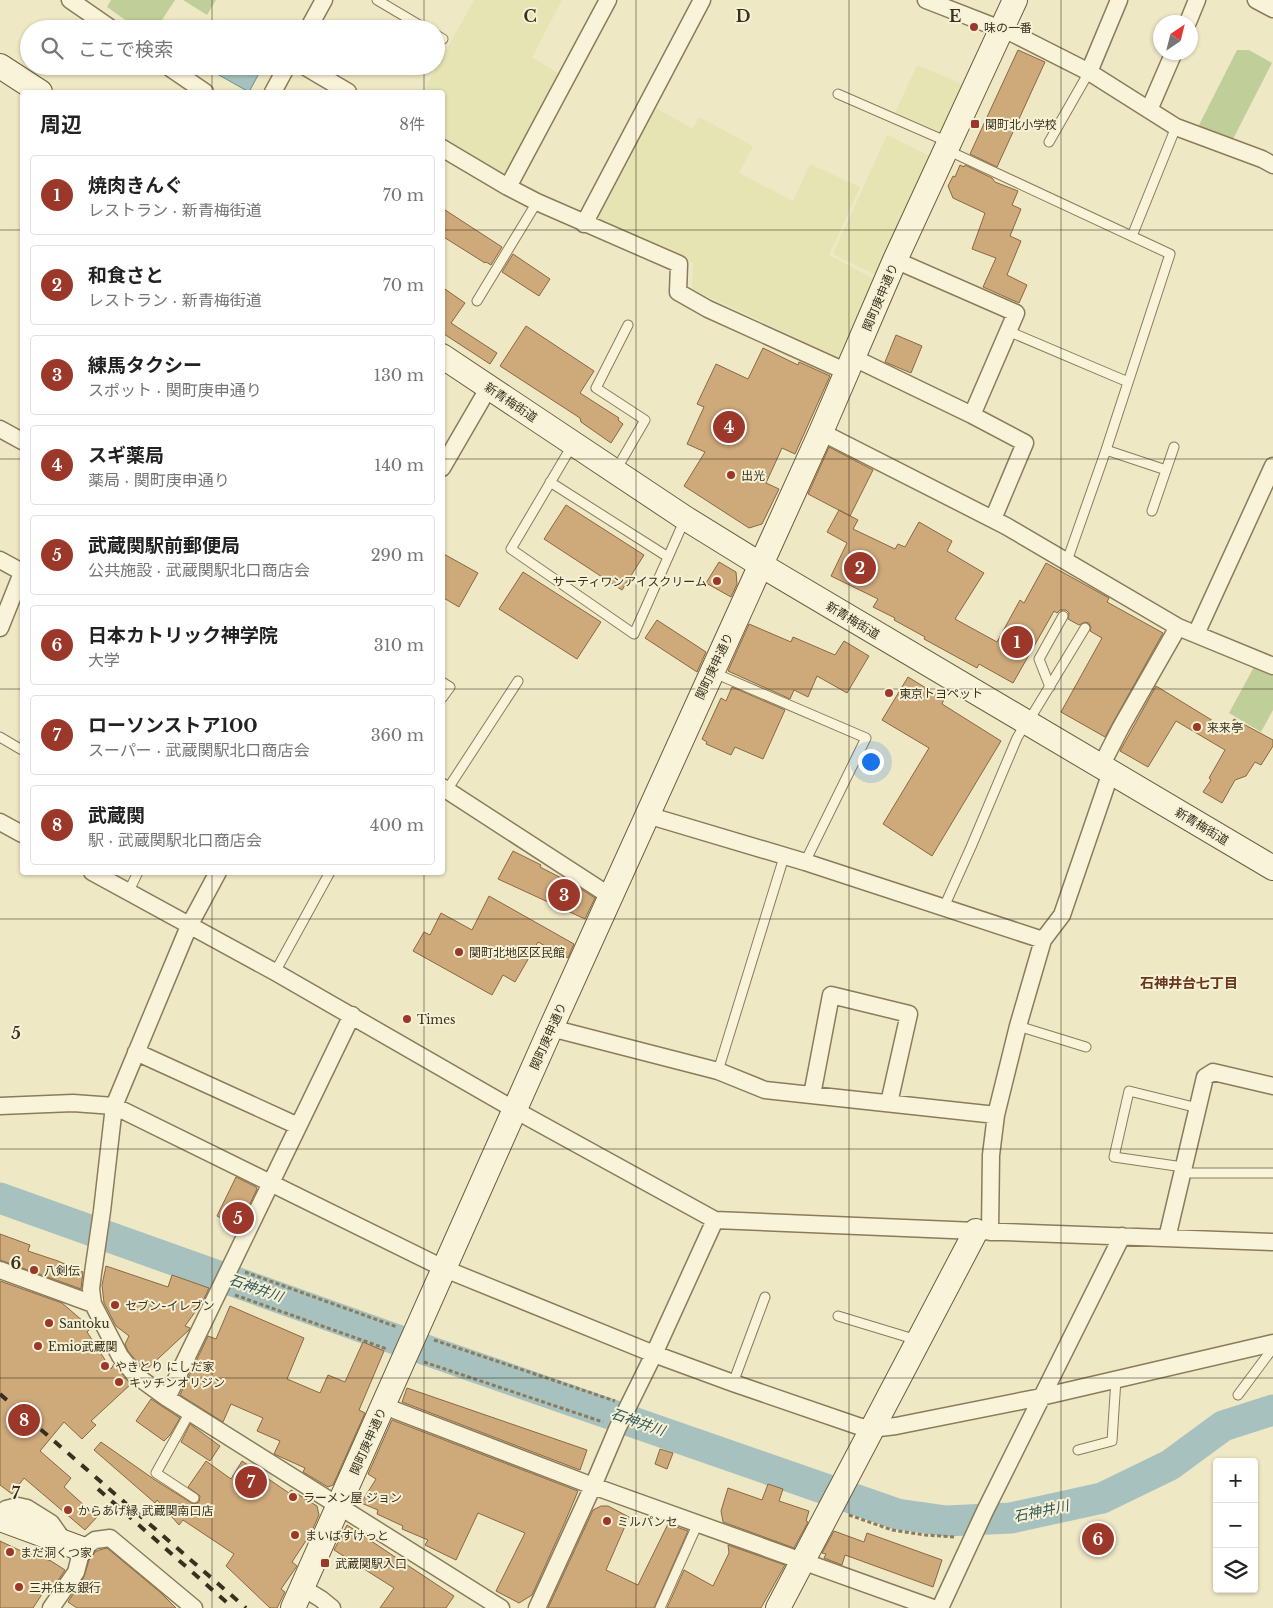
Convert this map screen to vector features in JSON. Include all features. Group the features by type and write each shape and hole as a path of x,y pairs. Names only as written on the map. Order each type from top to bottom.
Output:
{"street":[{"path":"70,0 99,20"},
{"path":"313,20 324,0"},
{"path":"508,187 608,0"},
{"path":"584,224 702,0"},
{"path":"926,0 1002,29 1089,72 1176,127 1262,159 1273,165"},
{"name":"関町庚申通り","path":"298,1598 610,896 851,365 895,260 1015,0"},
{"path":"1089,72 1119,0"},
{"path":"1191,15 1198,0"},
{"path":"1256,0 1273,9"},
{"path":"1149,110 1171,60"},
{"path":"0,66 37,90"},
{"path":"180,75 202,90"},
{"path":"274,90 282,75"},
{"path":"319,75 345,90"},
{"path":"445,150 537,202 679,264 678,292 708,308 972,415 1025,442 993,519"},
{"path":"895,260 1016,313 972,415"},
{"name":"新青梅街道","path":"445,358 685,518 761,565 1273,868"},
{"path":"445,463 489,387"},
{"path":"0,429 20,441"},
{"path":"821,432 993,519 1178,626 1273,666"},
{"path":"1196,634 1273,466"},
{"path":"0,560 20,572"},
{"path":"0,628 20,578"},
{"path":"778,1608 918,1340 983,1232 996,1115 1018,1026 1043,940 1062,915 1106,769 1121,727 1178,626"},
{"path":"445,788 610,896"},
{"path":"647,815 805,862 1043,940"},
{"path":"0,822 20,833"},
{"path":"97,875 275,972 515,1110 715,1220 1273,1242"},
{"path":"216,875 189,926 114,1106 92,1288 93,1304 120,1356 134,1374 167,1398 501,1608"},
{"path":"812,1095 832,995 909,1014 889,1103"},
{"path":"167,1398 352,1015"},
{"path":"551,1028 718,1071 765,1090 996,1115"},
{"path":"136,1052 298,1126"},
{"path":"1167,1238 1205,1077 1213,1072 1273,1086"},
{"path":"0,1106 73,1103 114,1106 445,1269 654,1354 733,1383 872,1429 1042,1397 1273,1343"},
{"path":"537,1608 594,1486 618,1427 654,1354 715,1220"},
{"path":"940,1608 985,1511 1122,1236"},
{"path":"0,1270 93,1304"},
{"path":"384,1406 594,1486 933,1608"},
{"path":"0,1514 18,1506 27,1508 51,1523 74,1546 76,1572 51,1608"},
{"path":"0,1519 74,1546 110,1538 194,1608"},
{"path":"298,1598 321,1599 332,1608"}],"lane":[{"path":"377,0 411,20"},
{"path":"1049,142 1089,72"},
{"path":"838,94 1170,254 1106,450 1067,561"},
{"path":"1132,236 1176,127"},
{"path":"477,301 537,202"},
{"path":"615,472 645,420 596,388 628,325"},
{"path":"1008,331 1128,382"},
{"path":"573,444 511,549 634,634 685,518"},
{"path":"1152,511 1174,447"},
{"path":"1106,450 1166,470"},
{"path":"550,482 668,557"},
{"path":"1050,687 1039,659 1063,616"},
{"path":"944,907 1016,738 1050,687 1085,628"},
{"path":"712,672 866,738 805,862"},
{"path":"445,788 518,681"},
{"path":"445,684 450,687 445,694"},
{"path":"0,738 20,749"},
{"path":"718,1071 784,857"},
{"path":"128,893 137,875"},
{"path":"275,972 328,875"},
{"path":"1018,1026 1086,1047"},
{"path":"1198,1108 1129,1091 1114,1157 1183,1170 1273,1173"},
{"path":"733,1383 765,1297"},
{"path":"838,1316 918,1340"},
{"path":"1238,1395 1273,1348"},
{"path":"1078,1450 1112,1441 1116,1379"},
{"path":"190,1412 156,1473 194,1498"},
{"path":"660,1608 698,1523"}],"path":[{"path":"830,1508 892,1530 925,1535 974,1535"}],"green space":[{"path":"111,0 175,0 162,20 125,20 107,7"},
{"path":"183,0 216,0 207,15"},
{"path":"474,0 562,0 532,57 559,74 504,176 445,142 445,90 424,90 432,75 445,75 445,52"},
{"path":"1237,50 1249,50 1272,63 1232,141 1198,127"},
{"path":"917,65 964,85 943,133 895,113"},
{"path":"656,108 693,129 699,117 753,146 739,173 793,201 810,164 860,187 829,255 876,280 842,359 692,289 693,263 597,219"},
{"path":"887,135 932,157 878,276 833,254"},
{"path":"1254,667 1273,676 1273,710 1261,732 1229,713"}],"water":[{"path":"219,75 258,75 250,90 245,90"}],"building":[{"path":"1018,50 1045,62 997,167 970,154"},
{"path":"960,165 964,167 965,165 992,178 995,182 1018,191 1012,205 1021,209 1010,236 1021,241 1007,275 1027,285 1019,303 983,287 996,258 972,249 985,213 953,198 948,186 953,176 955,177"},
{"path":"445,210 502,247 491,265 445,238"},
{"path":"513,254 550,279 539,296 502,272"},
{"path":"445,289 465,303 451,323 497,353 490,364 445,335"},
{"path":"526,326 594,371 580,393 619,418 618,420 623,424 611,443 581,422 580,418 500,366"},
{"path":"896,335 922,346 911,373 885,362"},
{"path":"763,348 798,365 799,362 830,376 795,454 782,448 766,483 779,489 762,524 749,528 684,486 705,452 687,444 704,407 697,404 716,364 748,379"},
{"path":"829,447 873,470 850,516 808,494"},
{"path":"566,505 644,555 622,590 544,539"},
{"path":"839,510 858,520 853,529 895,549 898,544 905,547 919,522 952,541 947,551 984,573 955,619 997,642 1020,600 1024,603 1046,563 1109,598 1107,602 1163,633 1105,737 1061,712 1102,638 1090,631 1089,623 1085,622 1079,625 1068,619 1069,613 1066,610 1060,610 1057,613 1054,611 1013,683 979,664 977,668 924,639 925,637 894,620 895,618 873,607 878,599 831,576 847,543 827,532"},
{"path":"445,555 478,573 459,607 445,599"},
{"path":"719,562 736,572 737,584 731,597 706,583"},
{"path":"523,572 601,622 577,659 499,609"},
{"path":"657,620 706,652 697,672 645,638"},
{"path":"749,624 791,642 793,637 835,655 844,641 869,656 847,693 817,676 808,697 794,690 790,699 728,671"},
{"path":"908,677 944,699 942,704 1001,741 932,856 883,824 929,748 882,720"},
{"path":"1156,686 1228,730 1234,719 1273,740 1273,746 1261,765 1255,762 1246,776 1235,780 1222,803 1203,792 1211,780 1209,778 1225,750 1176,721 1148,767 1120,751"},
{"path":"732,687 785,710 763,759 735,747 731,755 706,744 707,742 702,739 721,698 726,701"},
{"path":"513,851 541,865 540,867 595,898 585,919 498,879"},
{"path":"489,896 574,944 568,958 538,942 515,982 503,975 492,995 413,951 424,932 430,935 441,913 472,930"},
{"path":"236,1177 257,1189 239,1227 217,1216"},
{"path":"0,1234 30,1245 28,1251 83,1272 81,1289 0,1260"},
{"path":"106,1266 168,1287 172,1275 209,1288 203,1301 185,1326 190,1328 189,1330 146,1370 141,1367 128,1351 125,1344 129,1336 116,1326 104,1303 102,1285"},
{"path":"0,1281 62,1303 91,1328 87,1332 111,1369 114,1364 131,1384 91,1421 96,1425 82,1439 64,1422 40,1451 71,1478 64,1487 97,1517 85,1530 24,1478 12,1494 0,1485"},
{"path":"230,1306 304,1338 287,1379 320,1393 328,1375 345,1382 363,1342 384,1351 359,1410 365,1413 333,1485 328,1487 303,1472 305,1468 274,1454 280,1441 257,1431 263,1418 231,1404 223,1422 180,1395 208,1336 216,1339"},
{"path":"407,1388 587,1450 580,1470 402,1402"},
{"path":"151,1399 180,1418 164,1441 136,1421"},
{"path":"392,1420 578,1491 532,1595 519,1603 496,1591 525,1533 478,1513 456,1560 425,1545 428,1540 402,1529 403,1526 377,1514 378,1510 361,1503 376,1479 368,1474"},
{"path":"190,1424 220,1446 210,1461 181,1442"},
{"path":"101,1442 193,1504 199,1502 200,1496 188,1487 206,1461 231,1479 242,1461 289,1493 291,1490 317,1506 319,1515 311,1533 292,1562 297,1566 281,1589 285,1592 277,1608 270,1608 226,1566 234,1554 183,1520 179,1525 157,1500 155,1503 94,1450"},
{"path":"660,1449 673,1453 667,1469 655,1464"},
{"path":"768,1484 783,1489 779,1501 809,1511 806,1521 808,1522 794,1548 723,1522 721,1511 728,1488 762,1500"},
{"path":"601,1506 608,1506 629,1517 606,1570 638,1585 668,1524 688,1531 654,1608 548,1608 593,1510"},
{"path":"347,1525 454,1596 446,1608 380,1608 394,1588 334,1550"},
{"path":"834,1531 864,1542 867,1533 942,1560 933,1587 845,1555 842,1565 824,1558 826,1554 822,1553"},
{"path":"0,1541 51,1561 65,1570 51,1591 46,1588 33,1608 0,1608"},
{"path":"728,1545 785,1565 761,1608 667,1608 684,1570 713,1586 729,1553"},
{"path":"107,1548 176,1608 77,1608 68,1602 84,1577 89,1560 95,1552"}],"waterway":[{"name":"石神井川","path":"0,1198 423,1349 897,1514 946,1521 1011,1518 1102,1498 1170,1465 1223,1426 1273,1410"}],"railway":[{"path":"0,1394 246,1608"},
{"path":"98,1489 233,1608"}],"place":[{"name":"味の一番","path":"974,27"},
{"name":"関町北小学校","path":"975,124"},
{"name":"スギ薬局","path":"729,427"},
{"name":"出光","path":"731,475"},
{"name":"和食さと","path":"860,568"},
{"name":"サーティワンアイスクリーム","path":"717,581"},
{"name":"焼肉きんぐ","path":"1017,642"},
{"name":"東京トヨペット","path":"889,693"},
{"name":"来来亭","path":"1197,727"},
{"name":"練馬タクシー","path":"564,895"},
{"name":"関町北地区区民館","path":"459,952"},
{"name":"Times","path":"407,1019"},
{"name":"武蔵関駅前郵便局","path":"238,1218"},
{"name":"八剣伝","path":"34,1270"},
{"name":"セブン-イレブン","path":"115,1305"},
{"name":"Santoku","path":"49,1323"},
{"name":"Emio武蔵関","path":"38,1346"},
{"name":"やきとり にしだ家","path":"105,1366"},
{"name":"キッチンオリジン","path":"119,1382"},
{"name":"武蔵関","path":"24,1420"},
{"name":"ローソンストア100","path":"251,1482"},
{"name":"ラーメン屋 ジョン","path":"293,1497"},
{"name":"からあげ縁 武蔵関南口店","path":"68,1510"},
{"name":"ミルパンセ","path":"607,1521"},
{"name":"まいばすけっと","path":"295,1535"},
{"name":"日本カトリック神学院","path":"1098,1539"},
{"name":"まだ洞くつ家","path":"10,1552"},
{"name":"武蔵関駅入口","path":"325,1563"},
{"name":"三井住友銀行","path":"19,1587"}],"district":[{"name":"石神井台七丁目","path":"1189,983"}]}
